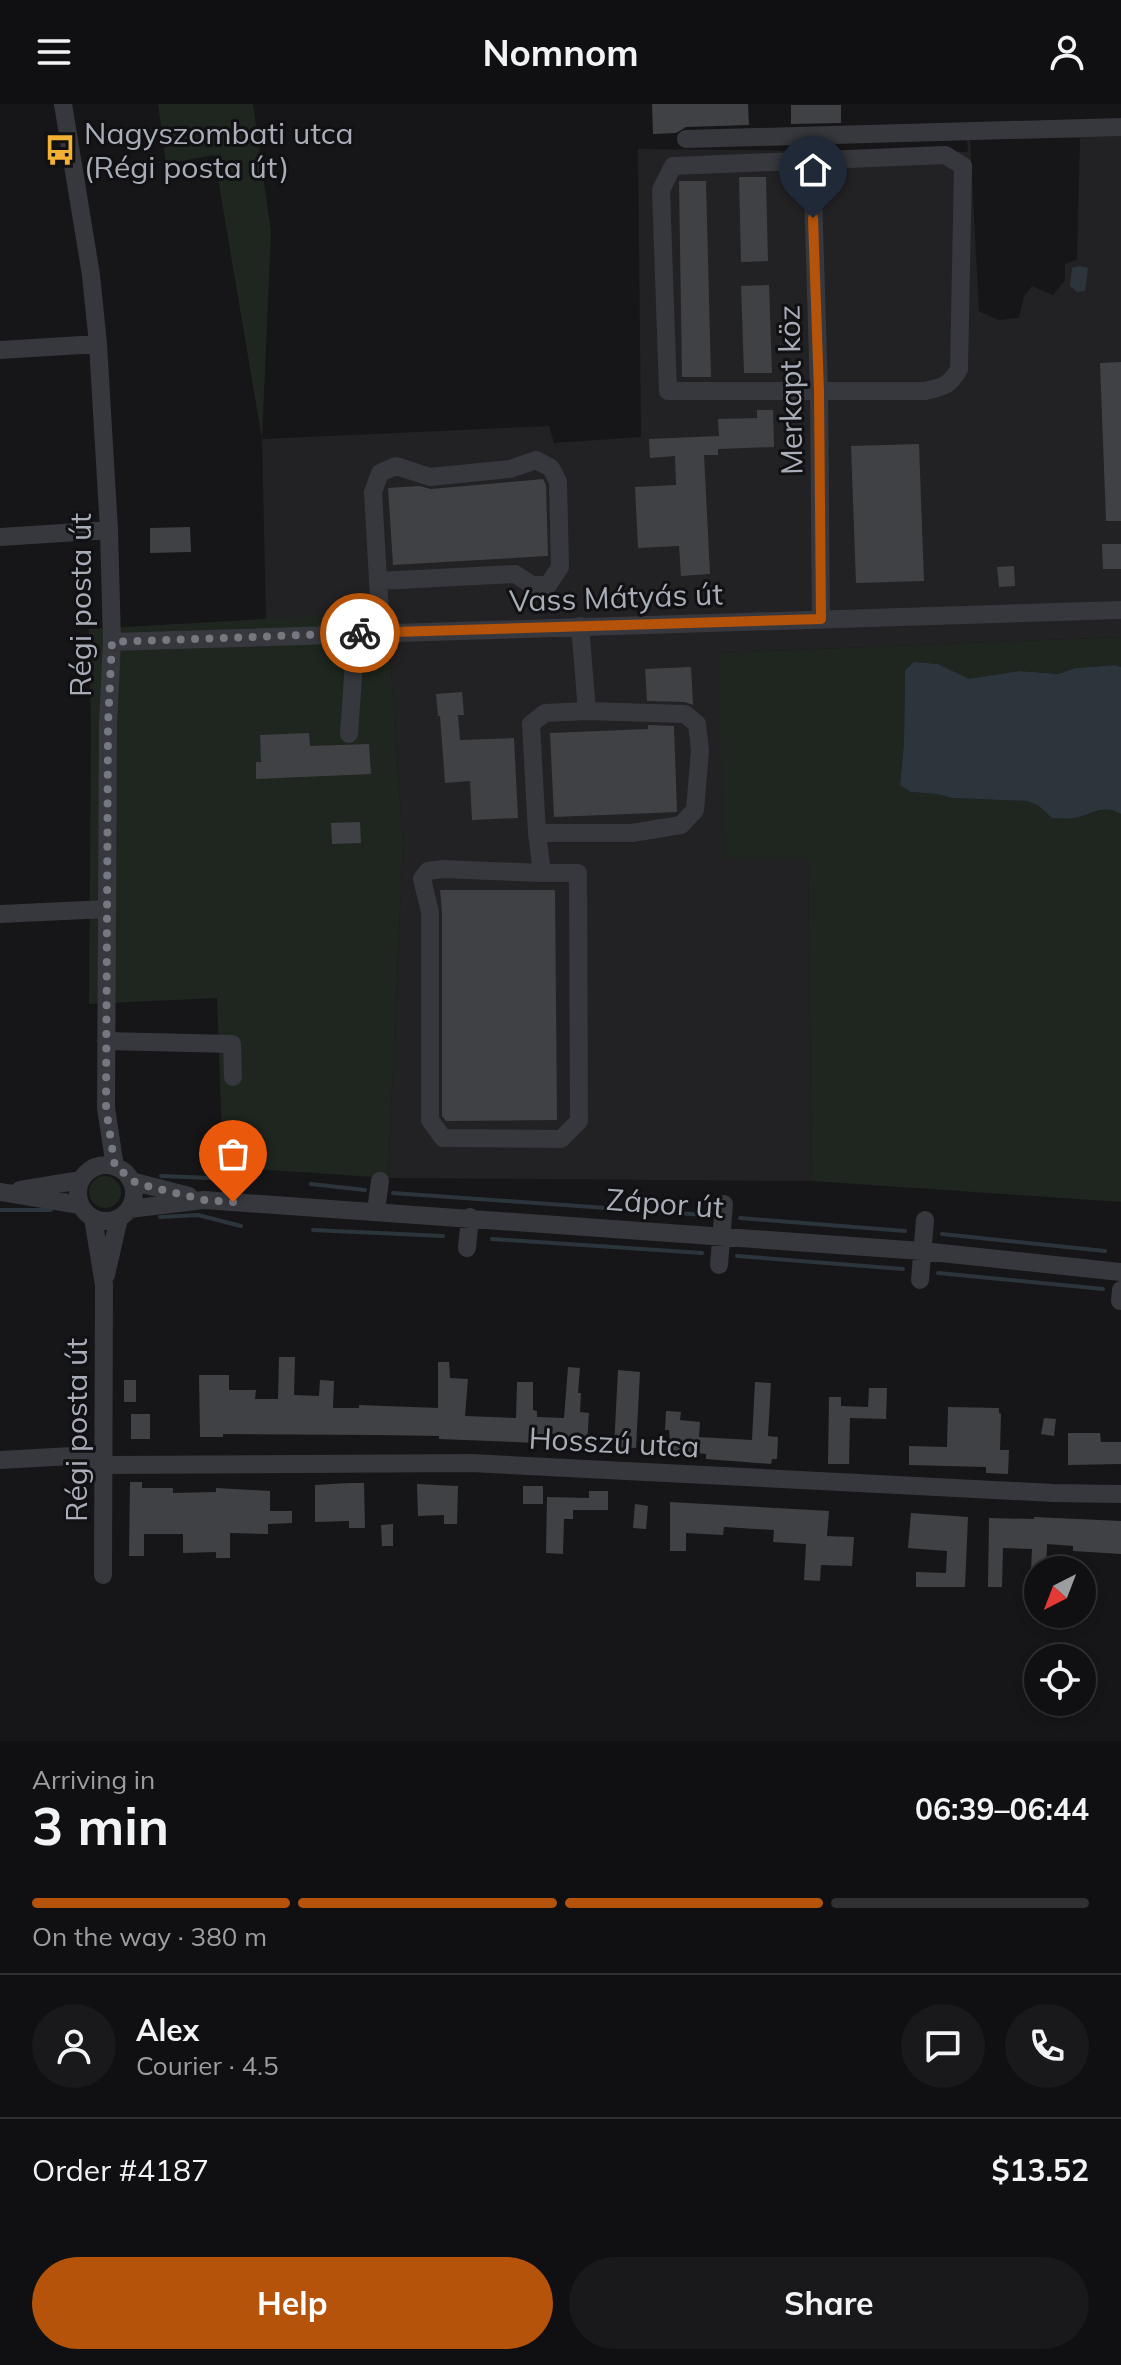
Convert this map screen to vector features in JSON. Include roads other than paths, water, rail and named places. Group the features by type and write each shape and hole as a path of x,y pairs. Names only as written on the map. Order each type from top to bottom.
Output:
{"street":[{"name":"Régi posta út","path":"63,104 91,275 109,530 112,642 108,724 106,1108 115,1167"},
{"path":"686,139 1121,127"},
{"path":"945,155 963,166 959,369 953,381 925,391 668,391 661,190 673,166 812,160 945,155"},
{"name":"Merkapt köz","path":"812,160 819,391 821,619"},
{"path":"0,350 98,344"},
{"path":"378,581 515,574 532,585 548,585 560,567 558,482 551,468 536,460 510,469 430,477 396,466 380,473 373,492 378,581 381,633"},
{"path":"0,537 109,530"},
{"name":"Vass Mátyás út","path":"112,642 1121,610"},
{"path":"580,626 587,711"},
{"path":"349,734 356,634"},
{"path":"537,833 632,833 681,825 695,810 700,750 697,724 685,714 587,711 545,713 531,724 537,833 542,873"},
{"path":"443,869 542,873 578,873 579,1121 561,1139 443,1138 430,1120 430,912 422,879 428,871 443,869"},
{"path":"0,914 107,909"},
{"path":"106,1041 232,1044 233,1077"},
{"name":"Régi posta út","path":"86,1174 106,1108"},
{"path":"108,1165 122,1170 131,1181 134,1196 124,1214 110,1221 87,1211 2,1192 86,1174 108,1165"},
{"path":"86,1174 78,1196 87,1211"},
{"name":"Zápor út","path":"131,1181 204,1200 922,1251 1121,1272"},
{"path":"376,1211 380,1181"},
{"name":"Zápor út","path":"124,1214 204,1200"},
{"path":"719,1265 724,1204"},
{"name":"Régi posta út","path":"87,1211 104,1285 103,1575"},
{"name":"Régi posta út","path":"104,1285 124,1214"},
{"path":"467,1248 470,1217"},
{"path":"920,1280 925,1220"},
{"name":"Hosszú utca","path":"0,1460 72,1456 103,1465 471,1463 1121,1494"}],"waterway":[{"path":"161,1176 233,1179"},
{"path":"311,1184 365,1190"},
{"path":"393,1193 705,1215"},
{"path":"0,1210 51,1210"},
{"path":"160,1217 198,1215 241,1226"},
{"path":"740,1218 905,1231"},
{"path":"313,1230 443,1236"},
{"path":"942,1234 1105,1251"},
{"path":"492,1239 702,1253"},
{"path":"737,1256 903,1269"},
{"path":"938,1273 1103,1289"}],"place":[{"name":"Nagyszombati utca (Régi posta út)","path":"60,150"}]}
